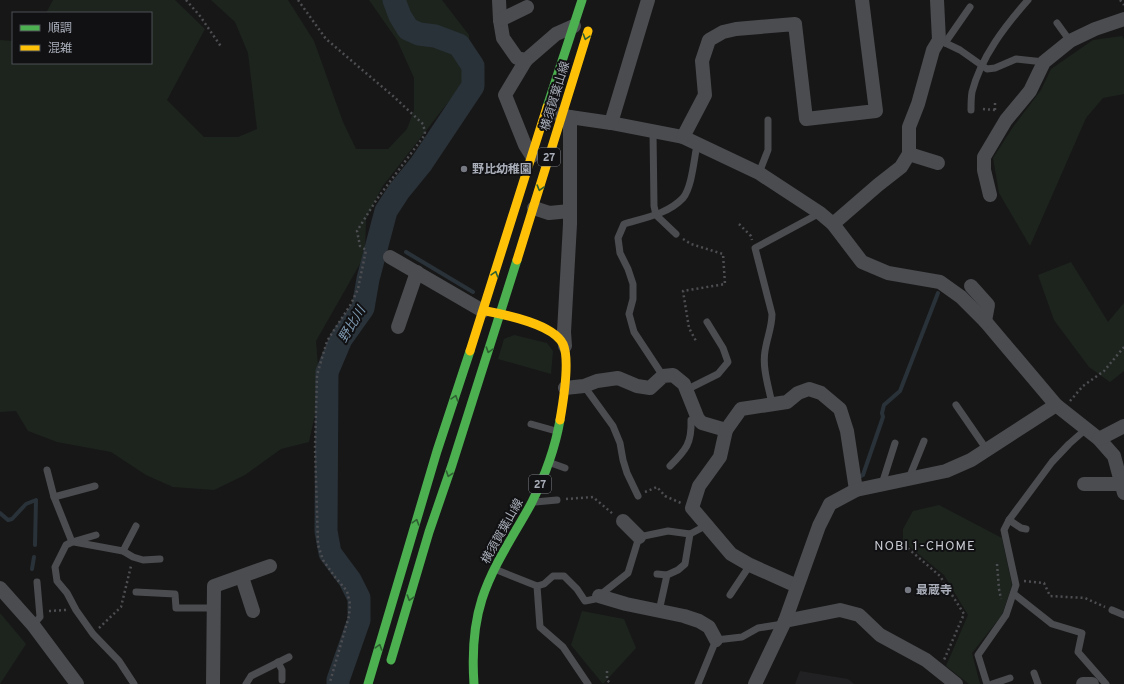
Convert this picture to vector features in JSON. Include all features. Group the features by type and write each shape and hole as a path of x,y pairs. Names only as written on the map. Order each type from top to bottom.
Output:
{"main road":[{"name":"横須賀葉山線","path":"543,107 574,26 582,0"},
{"name":"横須賀葉山線","path":"388,669 430,532 534,208 566,116 591,22"},
{"name":"27","path":"368,684 437,451 484,311 528,151"},
{"name":"横須賀葉山線","path":"474,684 473,655 477,620 484,593 494,568 531,503 549,463 558,432 564,402 566,354 562,342 551,331 501,313 484,311"}],"street":[{"path":"499,0 503,38 517,58 526,60"},
{"path":"611,123 648,0"},
{"path":"683,137 705,95 702,61 709,40 722,32 736,29 795,24 806,119 876,111 862,0"},
{"path":"832,224 901,167 909,154 909,127 918,104 933,50 942,42 936,0"},
{"path":"500,20 527,7"},
{"path":"990,195 984,170 984,157 1006,120 1030,91 1050,55 1094,26 1124,19"},
{"path":"528,151 505,95 526,60 556,34 574,26"},
{"path":"528,151 543,107 566,116 683,137 697,145 759,173 820,213 832,224 862,262 888,273 940,282 961,297 985,321 1059,408 1099,439 1114,456 1122,482 1084,484"},
{"path":"566,116 570,211 564,332 566,354"},
{"path":"909,154 938,163"},
{"path":"534,208 549,212 570,211"},
{"path":"390,257 484,311"},
{"path":"398,327 417,272"},
{"path":"970,286 988,305 985,321"},
{"path":"565,388 584,386 597,380 618,378 637,386 650,388 663,376 673,376 684,384 698,419 702,423 726,430"},
{"path":"797,586 750,565 731,554 692,508 699,486 720,457 726,430 741,409 787,402 798,393 809,389 822,393 840,409 847,431 856,490"},
{"path":"754,684 784,622 819,526 830,504 856,490 946,471 971,460 1059,408"},
{"path":"1099,439 1124,426"},
{"path":"623,521 639,537"},
{"path":"213,684 214,586 270,566"},
{"path":"242,577 253,611"},
{"path":"0,588 33,625 77,684"},
{"path":"599,596 626,604 684,616 699,621 709,627 716,640"},
{"path":"784,622 840,610 859,615 880,635 926,660 956,684"},
{"path":"1083,684 1092,684"}],"lane":[{"path":"971,110 972,93 981,66 1001,33 1028,0"},
{"path":"970,7 942,42 960,50 981,66 987,69 995,68 1016,59 1050,55"},
{"path":"1057,23 1070,41"},
{"path":"759,173 768,150 768,120"},
{"path":"653,132 654,206 656,215 676,234"},
{"path":"663,376 634,332 629,314 633,299 633,284 620,253 618,238 624,224 656,215 683,198 689,185 697,145"},
{"path":"772,404 764,352 772,322 772,314 755,248 820,213"},
{"path":"686,390 718,374 728,362 723,348 707,322"},
{"path":"584,386 613,426 620,443 626,473 638,496"},
{"path":"956,406 986,450"},
{"path":"670,466 685,451 692,432 691,420 698,419"},
{"path":"531,424 558,432"},
{"path":"987,684 978,655 1006,615 1016,585 1004,530 1009,520 1052,462 1086,429"},
{"path":"909,478 924,441"},
{"path":"882,484 895,443"},
{"path":"549,463 565,468"},
{"path":"47,470 54,497 72,542"},
{"path":"54,497 95,486"},
{"path":"531,503 557,500"},
{"path":"1009,520 1021,528 1026,529"},
{"path":"494,568 537,586 544,584 553,576 564,576 577,589 585,601 595,600 628,573 639,537 668,531 690,534 707,525"},
{"path":"124,551 136,526"},
{"path":"657,574 667,575 678,570 685,564 690,534"},
{"path":"96,535 66,545 55,567 57,581 67,593 76,610 93,634 119,661 134,684"},
{"path":"72,542 124,551 133,557 143,560 160,559"},
{"path":"730,595 750,565"},
{"path":"659,611 667,575"},
{"path":"33,625 40,617 37,582"},
{"path":"537,586 540,627 563,647 588,684"},
{"path":"136,592 175,594 176,608 214,608"},
{"path":"1014,594 1052,624 1082,633 1078,652 1106,684"},
{"path":"1112,610 1124,615"},
{"path":"698,684 716,640 742,637 758,628 784,622"},
{"path":"246,684 251,676 288,656"},
{"path":"278,662 282,670 282,680"},
{"path":"1034,674 1038,684"},
{"path":"992,684 1010,678"}],"path":[{"path":"186,0 200,16 222,48"},
{"path":"298,0 326,39 394,96 423,124 425,132 424,136 378,199 357,231 360,246 366,250 358,289 351,304 327,341 317,375 315,448 316,530 318,545 323,560 347,591 350,604 349,616 330,682"},
{"path":"1120,0 1124,5"},
{"path":"995,103 995,110 1001,106"},
{"path":"739,224 751,236 755,248"},
{"path":"676,234 691,244 723,254 725,284 683,291 689,328 696,341"},
{"path":"1059,408 1083,386 1104,371 1124,347"},
{"path":"638,496 657,487 665,496 692,508"},
{"path":"557,500 593,497 623,521"},
{"path":"904,545 940,576 964,614 939,671"},
{"path":"93,634 121,607 133,557"},
{"path":"997,564 1001,602"},
{"path":"1015,580 1044,583 1050,596 1085,598 1112,610"},
{"path":"49,611 76,610"},
{"path":"607,671 607,680 611,684"}],"shaded area":[{"path":"53,0 175,0 205,29 167,100 204,137 238,137 257,129 248,53 235,22 211,0 288,0 314,41 343,122 356,149 388,149 407,129 414,110 414,78 397,40 369,0 442,0 469,35 471,73 382,187 366,219 365,255 316,341 320,391 309,442 281,449 245,475 214,490 173,487 146,475 111,452 57,442 28,431 16,411 0,412 0,40 12,41 12,64 152,64 152,12 47,12"},
{"path":"1122,36 1124,39 1124,94 1103,98 1086,118 1030,246 999,193 993,158 1013,127 1041,90 1051,69 1093,40"},
{"path":"1071,262 1108,322 1124,303 1124,371 1110,382 1089,367 1054,320 1038,275"},
{"path":"514,335 547,343 553,351 551,374 498,359 504,339"},
{"path":"939,505 1002,538 1012,585 1002,615 972,653 980,684 969,684 946,666 968,615 944,575 903,541 903,529 913,511"},
{"path":"582,611 624,619 636,648 603,684 571,645"},
{"path":"0,613 26,644 0,684"},
{"path":"800,671 848,679 854,684 795,684"}],"waterway":[{"name":"野比川","path":"338,684 338,680 359,620 359,598 350,580 330,553 326,531 327,372 341,339 363,308 368,279 386,211 399,191 421,164 473,86 473,66 459,45 435,36 419,34 408,29 400,16 394,0"},
{"path":"406,252 473,292"},
{"path":"859,477 863,475 883,417 882,413 884,405 900,391 938,293"},
{"path":"0,513 8,520 12,519 26,504 36,500 35,545"},
{"path":"32,569 34,557"}],"traffic: fast":[{"path":"547,107 582,0"},
{"path":"391,660 429,532 452,465 517,260"},
{"path":"368,684 437,451 470,351"},
{"path":"474,684 474,641 482,599 498,562 531,504 540,484 552,452 560,420"}],"traffic: slow":[{"path":"517,260 588,31"},
{"path":"470,351 547,107"},
{"path":"486,311 517,318 540,326 558,337 563,344 566,370 560,420"}],"place":[{"name":"野比幼稚園","path":"464,169"},
{"name":"最蔵寺","path":"908,590"}],"district":[{"name":"NOBI 1-CHOME","path":"925,545"}]}
